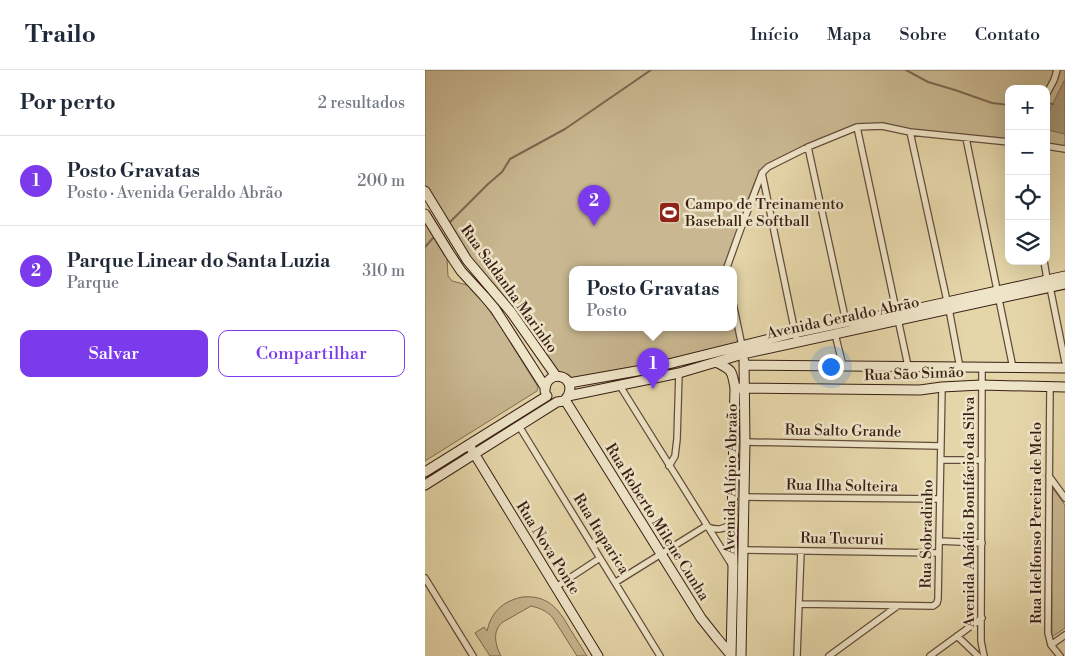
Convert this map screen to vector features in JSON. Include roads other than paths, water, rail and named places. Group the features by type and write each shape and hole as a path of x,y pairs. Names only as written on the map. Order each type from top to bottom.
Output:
{"street":[{"path":"1050,88 1057,70"},
{"path":"727,266 762,174 768,166 807,147 857,127 882,126 910,132 1005,142"},
{"path":"857,127 909,366"},
{"path":"910,132 960,368"},
{"path":"966,138 1013,368"},
{"path":"807,147 845,322"},
{"path":"1050,147 1065,149"},
{"path":"762,174 797,342"},
{"name":"Rua Saldanha Marinho","path":"425,191 467,260 511,312 556,376"},
{"path":"425,214 461,271 495,309 546,392 552,401 564,399 571,390 565,378 556,376 548,380 546,392 469,445 425,472"},
{"path":"1044,265 1065,362"},
{"name":"Avenida Geraldo Abrão","path":"569,383 835,334 898,316 1049,283 1065,276"},
{"name":"Avenida Geraldo Abrão","path":"1049,283 1065,284"},
{"name":"Avenida Geraldo Abrão","path":"425,485 564,399 715,362 743,350 794,333 845,322 898,316"},
{"name":"Avenida Alípio Abraão","path":"737,322 745,365 744,550 741,656"},
{"path":"835,334 843,366"},
{"name":"Avenida Alípio Abraão","path":"715,362 727,367 731,371 735,388 731,655"},
{"path":"745,365 1065,368"},
{"name":"Avenida Abádio Bonifácio da Silva","path":"982,368 981,641 984,656"},
{"path":"648,369 650,379"},
{"path":"669,466 675,456 677,439 679,372"},
{"name":"Rua São Simão","path":"735,388 919,390 981,385 1064,388"},
{"path":"620,386 733,567"},
{"name":"Rua Idelfonso Pereira de Melo","path":"1050,386 1048,623 1049,640 1059,656"},
{"name":"Rua Sobradinho","path":"799,604 933,606 937,603 941,387"},
{"name":"Rua Roberto Milene Cunha","path":"564,399 701,618 731,655"},
{"name":"Rua Itaparica","path":"519,426 660,656"},
{"name":"Rua Salto Grande","path":"745,442 940,446"},
{"name":"Rua Nova Ponte","path":"469,445 598,656"},
{"path":"941,460 982,460"},
{"path":"1049,476 1065,498"},
{"name":"Rua Ilha Solteira","path":"744,497 940,500"},
{"path":"732,524 744,523"},
{"name":"Avenida Alípio Abraão","path":"706,526 721,530 732,524"},
{"path":"616,582 706,526"},
{"path":"939,541 982,543"},
{"name":"Rua Tucurui","path":"744,550 939,553"},
{"path":"797,656 801,551"},
{"path":"556,587 600,558"},
{"path":"425,578 473,656"},
{"path":"829,656 896,606"},
{"path":"930,656 982,618"},
{"path":"1051,645 1065,635"},
{"name":"Avenida Abádio Bonifácio da Silva","path":"957,636 978,656"}],"waterway":[{"path":"450,222 502,172 510,159 565,129 651,70"},
{"path":"906,70 928,82 992,103 1005,105"},
{"path":"425,247 433,238"}],"place":[{"name":"Campo de Treinamento Baseball e Softball","path":"669,213"},
{"name":"Parque Linear do Santa Luzia","path":"594,226"},
{"name":"Posto Gravatas","path":"653,389"}]}
